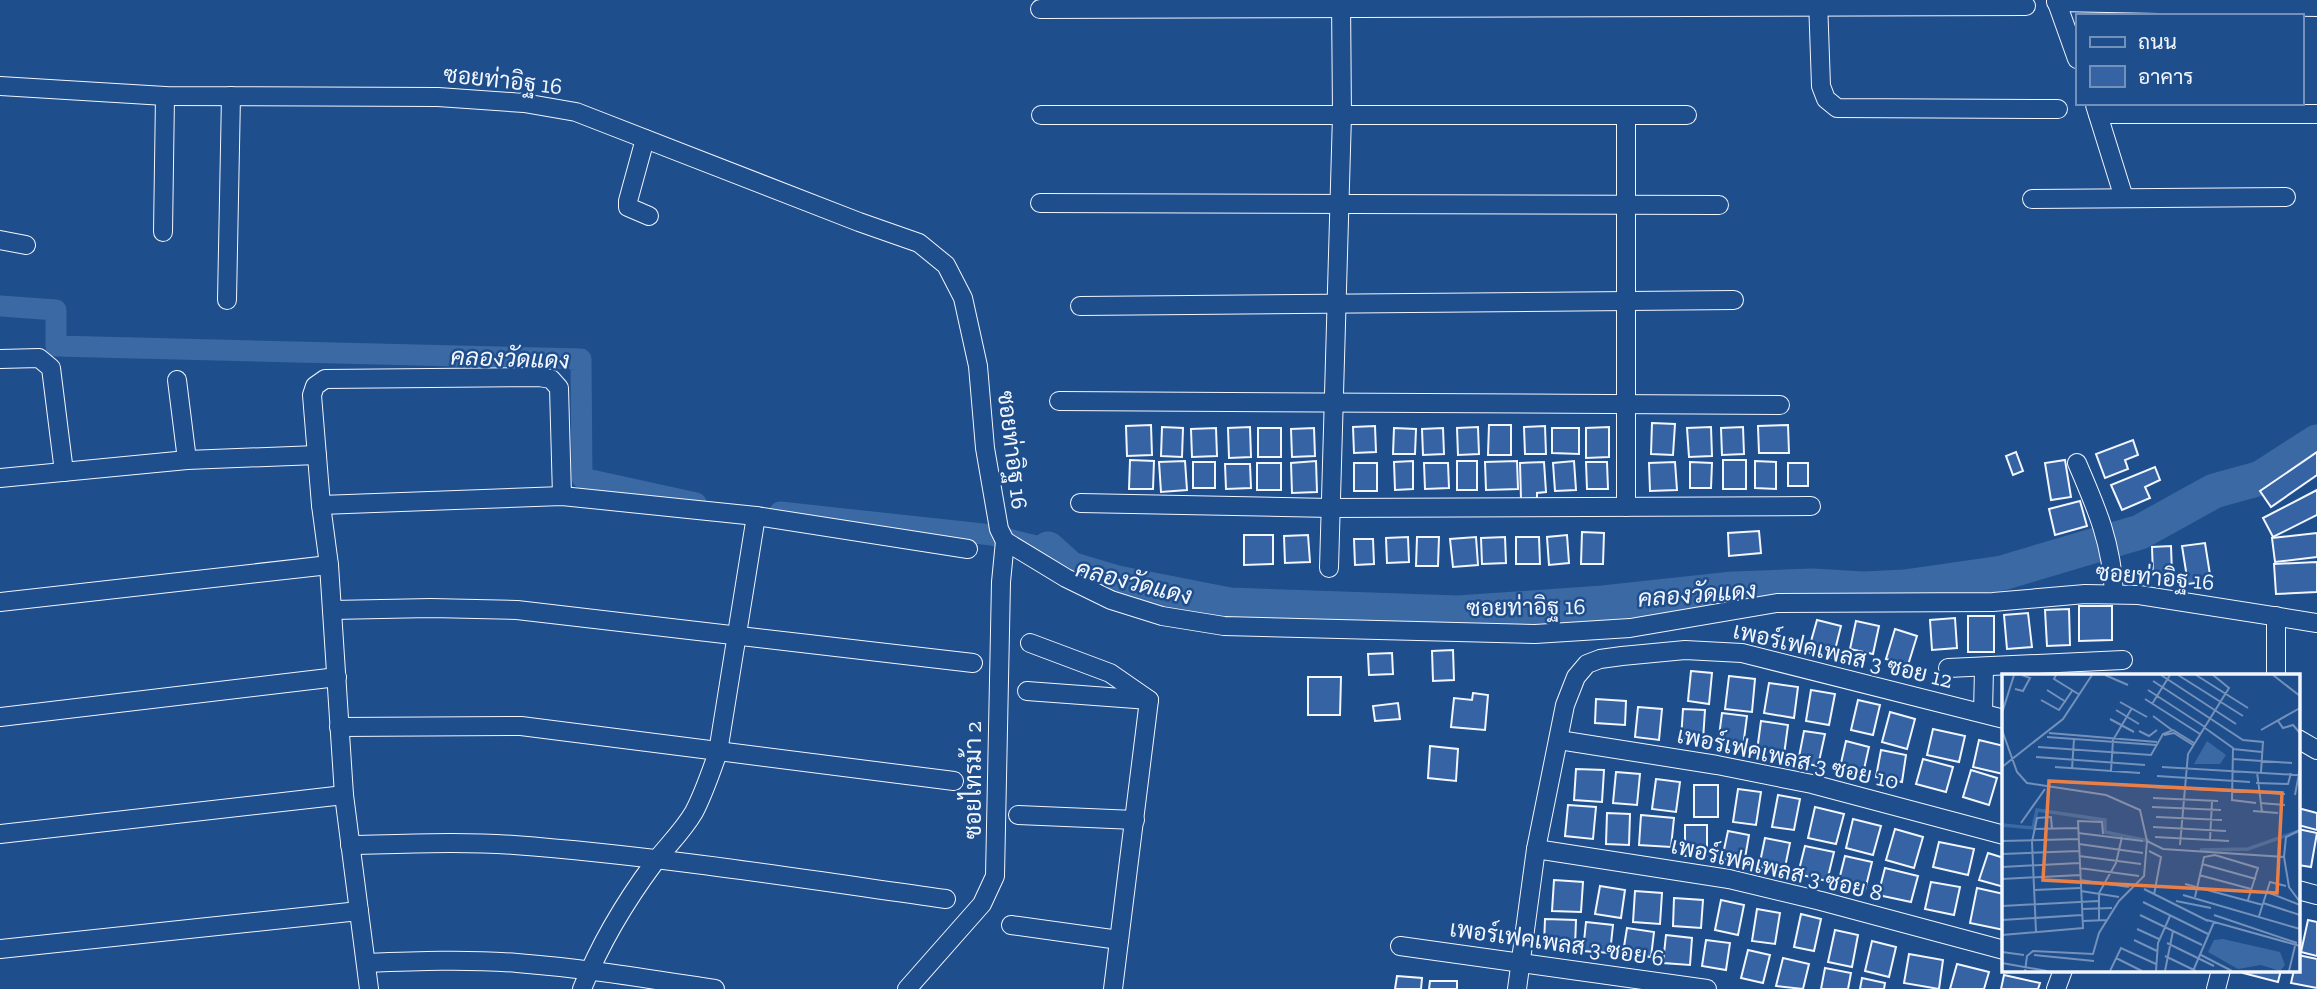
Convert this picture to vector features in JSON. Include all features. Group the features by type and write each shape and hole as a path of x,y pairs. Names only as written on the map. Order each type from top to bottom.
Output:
{"street":[{"path":"2076,56 2056,1 2317,8"},
{"path":"1329,568 1342,115 1340,4"},
{"path":"1040,9 1340,4 2026,6"},
{"path":"1818,4 1821,86 1826,99 1837,108 2057,109"},
{"name":"ซอยท่าอิฐ 16","path":"0,86 165,96 438,97 524,103 576,112 919,243 946,265 963,298 978,366 985,448 999,529 1005,541 1066,578 1111,600 1162,616 1224,626 1535,634 1630,628 1777,603 1993,602 2115,594 2139,595 2317,622"},
{"path":"163,232 165,96"},
{"path":"227,300 230,96"},
{"path":"2124,198 2096,109 2317,114"},
{"path":"1041,115 1687,115"},
{"path":"1626,115 1626,507"},
{"path":"645,139 628,207 649,216"},
{"path":"2032,199 2286,197"},
{"path":"1040,203 1719,205"},
{"path":"0,240 26,245"},
{"path":"1080,306 1734,300"},
{"path":"0,359 39,358 51,368 64,472"},
{"path":"369,989 344,795 329,565 317,455 313,395 316,386 325,380 551,379 559,388 562,496"},
{"path":"177,380 187,460"},
{"path":"1059,401 1780,405"},
{"path":"0,478 187,460 317,455"},
{"path":"2077,463 2100,514 2109,546 2115,594"},
{"path":"321,505 562,496 756,516 968,549"},
{"path":"1080,503 1331,509 1811,506"},
{"path":"582,989 614,923 656,860 674,842 694,811 718,752 756,516"},
{"name":"ซอยไทรม้า 2","path":"907,989 982,904 995,876 1001,582 1005,541"},
{"path":"0,602 329,565"},
{"path":"332,610 517,610 973,663"},
{"path":"2276,616 2276,674"},
{"path":"1030,643 1110,673 1149,700"},
{"name":"เพอร์เฟคเพลส 3 ซอย 12","path":"1559,740 1566,705 1576,677 1587,664 1611,657 1685,650 1742,653 2002,718"},
{"path":"1948,668 2123,660"},
{"path":"1983,713 1984,668"},
{"path":"0,717 337,677"},
{"path":"1027,691 1149,700"},
{"path":"1113,989 1149,700"},
{"path":"340,727 521,726 954,781"},
{"path":"2300,739 2317,750"},
{"path":"1517,989 1536,849 1559,740"},
{"name":"เพอร์เฟคเพลส 3 ซอย 10","path":"1559,740 1717,765 1812,784 2002,834"},
{"path":"0,834 344,795"},
{"path":"1018,814 1135,820"},
{"path":"350,845 501,844 656,860 946,899"},
{"name":"เพอร์เฟคเพลส 3 ซอย 8","path":"1536,849 1730,879 2002,949"},
{"path":"2300,891 2317,895"},
{"path":"0,949 359,911"},
{"path":"1011,925 1119,940"},
{"name":"เพอร์เฟคเพลส 3 ซอย 6","path":"1400,946 1707,989"},
{"path":"366,962 516,963 590,970 715,989"},
{"path":"2056,989 2062,972"}],"building":[{"path":"1652,423 1675,424 1673,455 1651,454"},
{"path":"1151,425 1152,455 1127,456 1126,426"},
{"path":"1489,425 1511,425 1511,455 1488,455"},
{"path":"1788,425 1789,453 1759,453 1758,426"},
{"path":"1375,426 1376,452 1354,453 1353,427"},
{"path":"1545,426 1546,454 1525,454 1524,427"},
{"path":"1162,427 1183,428 1182,457 1161,456"},
{"path":"1250,427 1251,457 1229,458 1228,428"},
{"path":"1478,427 1479,454 1458,455 1457,428"},
{"path":"1609,427 1609,457 1586,458 1586,428"},
{"path":"1711,427 1712,456 1689,457 1687,428"},
{"path":"1743,427 1744,454 1722,455 1721,428"},
{"path":"1216,428 1217,456 1192,457 1191,429"},
{"path":"1258,428 1281,428 1281,457 1258,457"},
{"path":"1314,428 1315,456 1292,457 1291,429"},
{"path":"1394,428 1416,429 1415,454 1393,454"},
{"path":"1443,428 1444,454 1423,455 1422,429"},
{"path":"1552,428 1579,428 1579,454 1552,453"},
{"path":"2133,440 2138,455 2125,460 2128,469 2105,478 2096,454"},
{"path":"2016,452 2023,471 2013,475 2006,456"},
{"path":"2317,452 2317,475 2271,507 2260,491"},
{"path":"1130,460 1154,461 1153,489 1129,489"},
{"path":"1723,460 1746,460 1746,489 1723,489"},
{"path":"2065,460 2071,497 2051,500 2045,463"},
{"path":"1185,461 1187,490 1161,492 1159,462"},
{"path":"1316,461 1317,492 1292,493 1291,463"},
{"path":"1413,461 1413,489 1395,490 1394,462"},
{"path":"1457,461 1477,461 1477,490 1457,490"},
{"path":"1517,461 1518,489 1486,490 1485,462"},
{"path":"1574,461 1576,490 1555,491 1553,463"},
{"path":"1755,461 1776,462 1776,489 1755,488"},
{"path":"1193,462 1215,462 1215,488 1193,488"},
{"path":"1544,462 1546,492 1537,493 1537,498 1521,499 1520,463"},
{"path":"1586,462 1607,462 1608,489 1587,489"},
{"path":"1675,462 1677,490 1650,491 1649,463"},
{"path":"1690,462 1712,463 1711,488 1690,488"},
{"path":"1257,463 1281,463 1281,490 1257,490"},
{"path":"1354,463 1377,463 1377,491 1354,491"},
{"path":"1424,463 1448,463 1449,488 1425,489"},
{"path":"1788,463 1808,463 1808,486 1788,486"},
{"path":"1225,464 1250,464 1251,488 1226,489"},
{"path":"2155,467 2160,480 2145,487 2150,498 2122,510 2111,485"},
{"path":"2317,490 2317,515 2273,537 2263,518"},
{"path":"2080,501 2087,526 2055,535 2049,509"},
{"path":"1759,531 1761,553 1729,556 1728,533"},
{"path":"1582,532 1604,533 1603,564 1581,564"},
{"path":"2317,533 2317,557 2275,562 2272,538"},
{"path":"1244,535 1273,535 1273,564 1244,565"},
{"path":"1308,535 1310,562 1285,563 1284,536"},
{"path":"1567,535 1569,563 1549,565 1547,537"},
{"path":"1408,537 1409,562 1387,563 1386,538"},
{"path":"1417,537 1439,537 1438,566 1416,566"},
{"path":"1476,537 1478,565 1453,567 1450,539"},
{"path":"1505,537 1506,563 1482,564 1481,538"},
{"path":"1516,537 1539,537 1540,564 1516,564"},
{"path":"1354,539 1373,539 1374,564 1355,565"},
{"path":"2205,543 2211,581 2188,584 2182,546"},
{"path":"2171,546 2172,574 2153,575 2152,547"},
{"path":"2317,562 2317,592 2276,594 2274,564"},
{"path":"2079,606 2112,606 2112,640 2079,641"},
{"path":"2069,609 2070,645 2047,646 2045,610"},
{"path":"2028,613 2032,647 2007,649 2004,615"},
{"path":"1968,616 1994,616 1994,652 1968,652"},
{"path":"1955,618 1957,648 1932,650 1930,620"},
{"path":"1817,620 1841,626 1833,658 1808,652"},
{"path":"1856,621 1879,626 1873,654 1850,649"},
{"path":"1895,629 1917,636 1908,665 1886,659"},
{"path":"1453,650 1454,680 1433,681 1432,651"},
{"path":"1392,653 1393,674 1369,675 1368,654"},
{"path":"1691,671 1712,673 1709,704 1688,701"},
{"path":"1729,676 1755,679 1752,712 1725,709"},
{"path":"1308,677 1341,677 1340,715 1308,715"},
{"path":"1769,683 1798,687 1794,718 1764,713"},
{"path":"1811,690 1835,694 1829,725 1806,721"},
{"path":"1473,693 1488,695 1485,730 1451,727 1454,698 1472,700"},
{"path":"1596,699 1626,701 1625,725 1595,723"},
{"path":"1858,700 1880,705 1873,735 1851,730"},
{"path":"1398,703 1400,719 1375,721 1373,706"},
{"path":"1638,707 1662,709 1659,740 1635,737"},
{"path":"1683,709 1705,710 1703,740 1681,739"},
{"path":"1890,712 1915,719 1907,749 1882,742"},
{"path":"1722,713 1747,716 1743,747 1718,744"},
{"path":"1761,721 1788,725 1784,755 1757,751"},
{"path":"1933,729 1965,736 1959,762 1927,755"},
{"path":"1804,731 1825,734 1818,766 1798,762"},
{"path":"1979,740 2002,746 2002,774 1973,767"},
{"path":"1846,741 1869,747 1862,778 1839,772"},
{"path":"1430,746 1458,749 1456,781 1428,778"},
{"path":"1881,750 1906,755 1902,782 1876,777"},
{"path":"1923,759 1953,767 1946,792 1916,784"},
{"path":"1576,769 1604,770 1602,802 1574,800"},
{"path":"1971,770 1997,778 1989,805 1963,797"},
{"path":"1616,772 1640,774 1637,805 1613,803"},
{"path":"1656,779 1680,782 1676,812 1652,809"},
{"path":"1694,785 1718,785 1718,817 1694,817"},
{"path":"1738,789 1761,792 1756,825 1733,822"},
{"path":"1778,795 1800,799 1794,830 1772,827"},
{"path":"1568,805 1596,807 1593,839 1565,836"},
{"path":"1815,807 1844,814 1836,844 1808,838"},
{"path":"2300,809 2317,813 2317,830 2300,826"},
{"path":"1607,813 1630,814 1629,845 1606,844"},
{"path":"1641,815 1674,818 1671,847 1639,845"},
{"path":"1853,819 1881,826 1873,855 1846,848"},
{"path":"1685,825 1707,825 1707,856 1685,856"},
{"path":"1895,829 1923,837 1914,868 1886,860"},
{"path":"2300,829 2317,833 2311,867 2300,865"},
{"path":"1728,831 1749,835 1744,864 1722,859"},
{"path":"1765,838 1790,843 1784,872 1759,867"},
{"path":"1939,842 1974,849 1968,875 1933,867"},
{"path":"1805,846 1834,852 1827,881 1798,874"},
{"path":"1988,853 2002,857 2002,886 1979,880"},
{"path":"1845,856 1872,862 1865,890 1838,884"},
{"path":"1885,868 1918,876 1911,902 1878,895"},
{"path":"1554,880 1583,882 1581,912 1552,911"},
{"path":"1931,882 1960,887 1954,915 1925,909"},
{"path":"1600,886 1625,890 1621,918 1595,914"},
{"path":"1977,888 2002,894 2002,930 1970,923"},
{"path":"1635,891 1662,893 1660,924 1633,922"},
{"path":"1674,898 1703,900 1701,928 1673,926"},
{"path":"1721,900 1744,905 1738,935 1715,930"},
{"path":"1757,909 1780,913 1775,944 1752,941"},
{"path":"1801,914 1821,919 1814,951 1794,947"},
{"path":"1545,919 1576,920 1575,947 1544,946"},
{"path":"2308,920 2317,922 2317,956 2301,952"},
{"path":"1586,922 1613,925 1610,953 1583,951"},
{"path":"1627,928 1654,932 1651,957 1623,953"},
{"path":"1835,930 1858,935 1852,967 1828,962"},
{"path":"1666,935 1692,938 1690,965 1663,963"},
{"path":"1706,940 1730,943 1726,970 1702,966"},
{"path":"1872,941 1896,947 1889,977 1865,971"},
{"path":"1748,950 1770,955 1763,983 1741,978"},
{"path":"1909,954 1943,960 1939,989 1904,983"},
{"path":"2300,955 2317,959 2317,988 2291,983 2294,972 2300,972"},
{"path":"1783,958 1809,964 1803,989 1776,986"},
{"path":"1957,964 1989,972 1984,989 1950,989"},
{"path":"1825,968 1851,973 1848,989 1821,989"},
{"path":"2243,972 2280,972 2278,982"},
{"path":"2004,975 2040,983 2038,989 2001,989"},
{"path":"1397,976 1422,978 1421,989 1395,989"},
{"path":"1862,978 1885,983 1884,989 1860,989"},
{"path":"1430,981 1457,981 1457,989 1429,989"}],"waterway":[{"name":"คลองวัดแดง","path":"0,306 56,310 56,346 581,359 582,478 696,503"},
{"name":"คลองวัดแดง","path":"1048,549 1070,569 1117,583 1229,605 1458,613 1603,603 1733,589 1905,587 2002,573 2140,532 2214,491 2261,478 2317,442"},
{"name":"คลองวัดแดง","path":"780,512 992,535 1048,549"}]}
